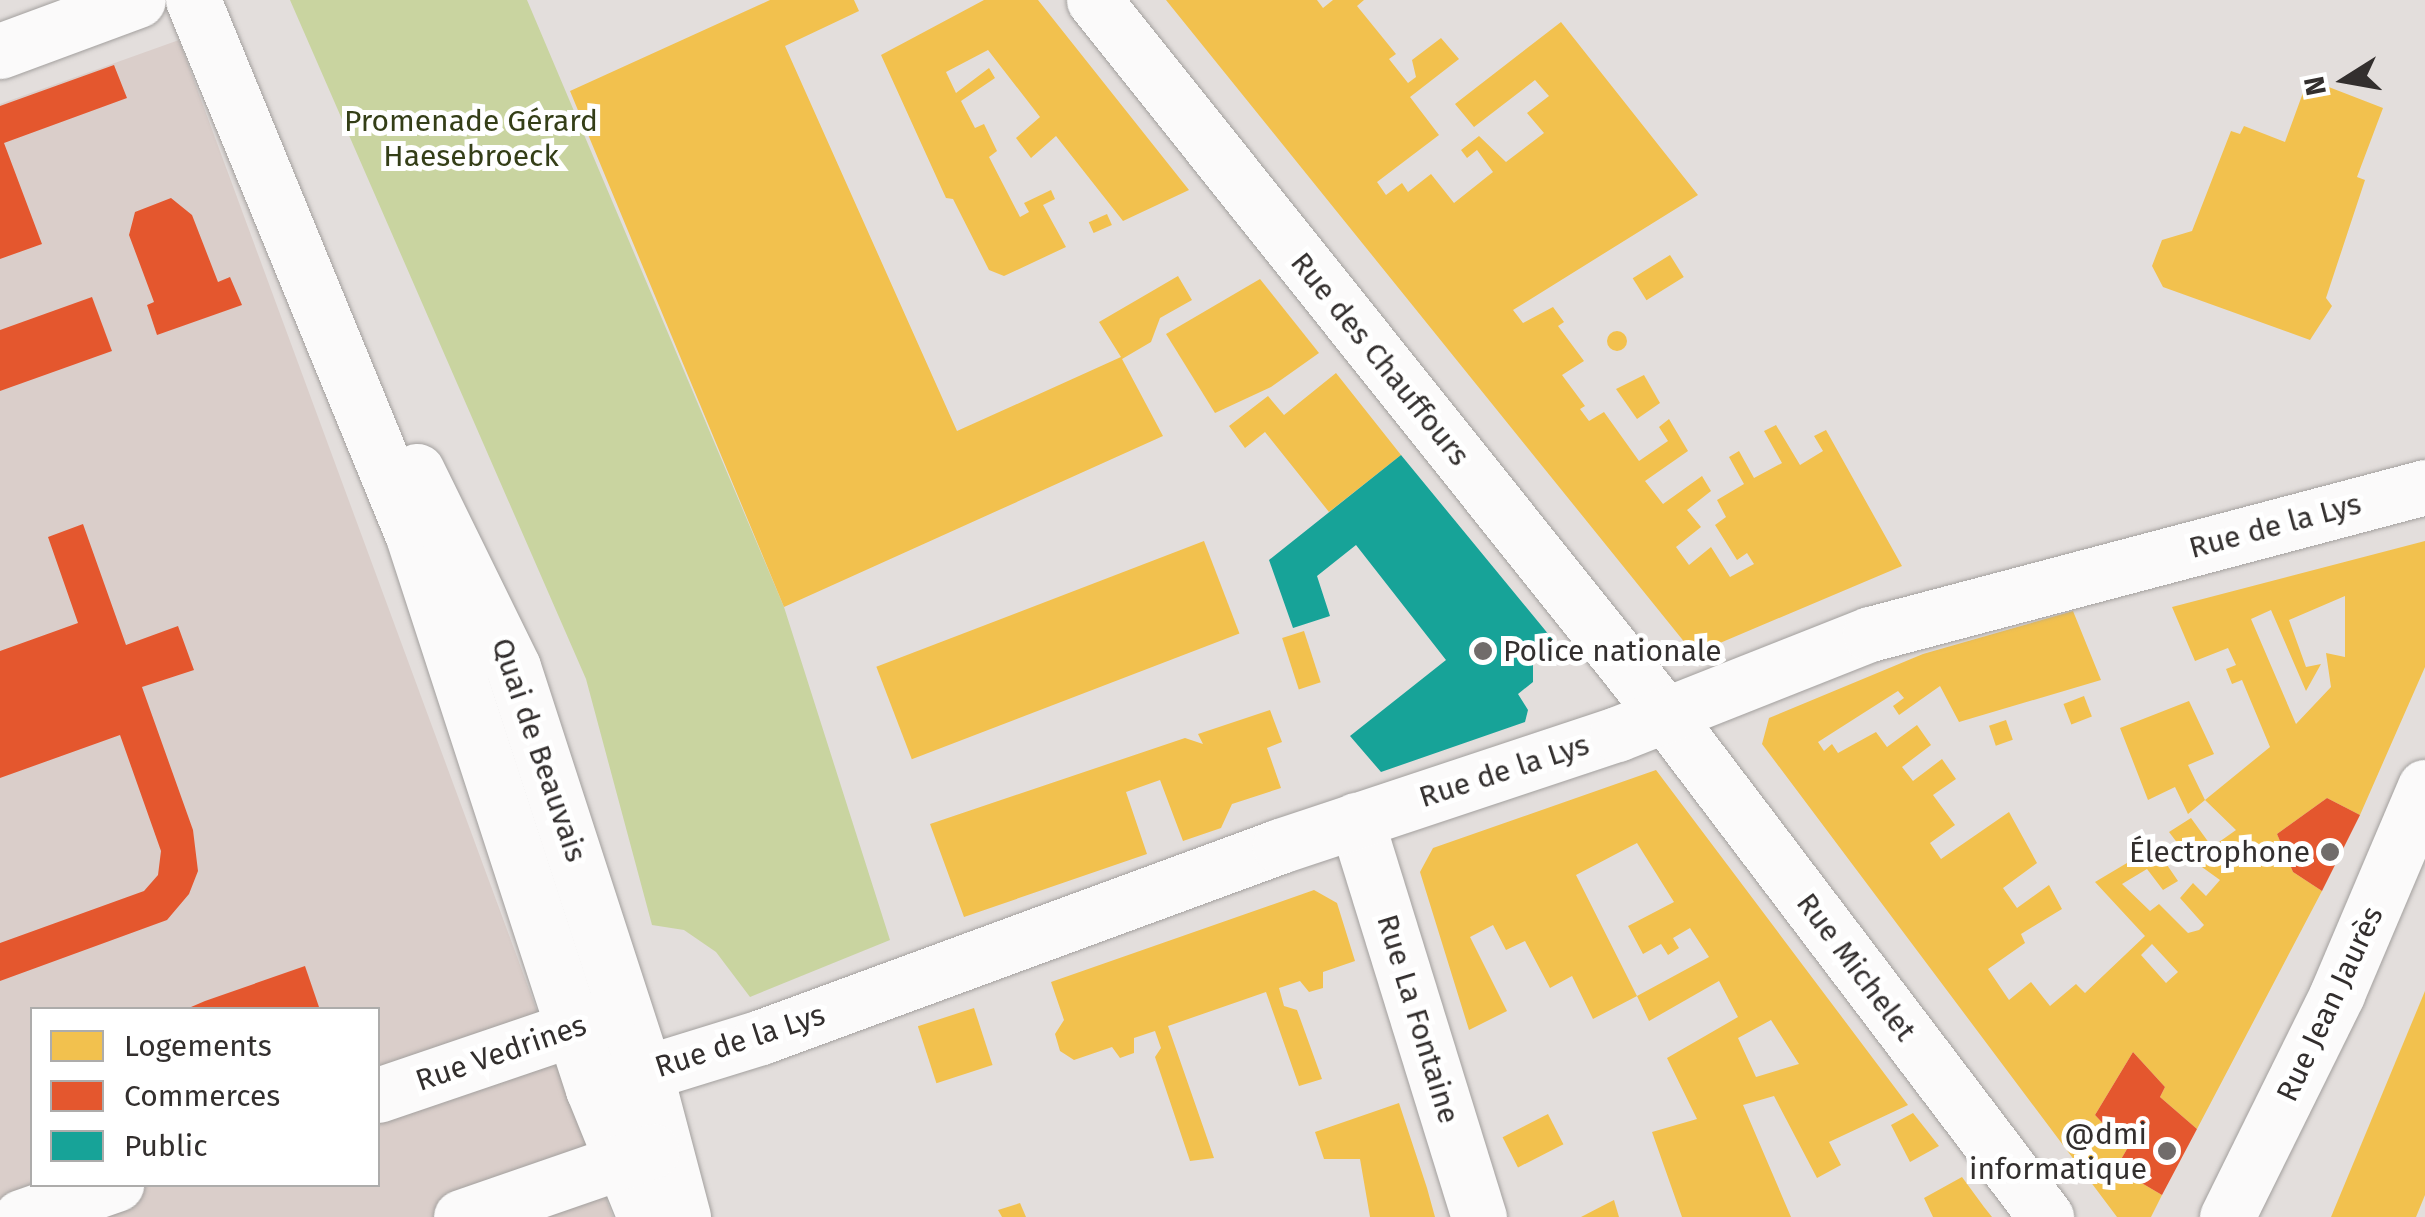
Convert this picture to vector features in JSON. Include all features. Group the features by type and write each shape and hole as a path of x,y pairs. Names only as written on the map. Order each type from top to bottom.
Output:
{"street":[{"path":"0,51 138,0"},
{"name":"Quai de Beauvais","path":"193,0 326,312 413,536 593,1089 683,1217"},
{"name":"Rue des Chauffours","path":"1094,0 1666,716"},
{"name":"Quai de Beauvais","path":"326,312 496,625 645,1073 641,1154 645,1217"},
{"name":"Rue de la Lys","path":"593,1089 1356,820 1666,716 1903,623 2425,487"},
{"name":"Rue Michelet","path":"1666,716 2046,1217"},
{"name":"Rue La Fontaine","path":"1356,820 1479,1217"},
{"name":"Rue Jean Jaurès","path":"2227,1217 2419,821"},
{"name":"Rue Vedrines","path":"380,1094 624,1011"},
{"path":"461,1217 641,1154"},
{"path":"22,1217 107,1187"}],"shaded area":[{"path":"179,40 613,1217 0,1217 0,104"}],"green space":[{"name":"Promenade Gérard Haesebroeck","path":"290,0 527,0 784,607 890,940 750,997 716,952 684,930 652,925 586,679"}],"building: Logements":[{"path":"770,0 854,0 859,11 785,46 957,431 1121,357 1099,322 1178,276 1192,300 1160,318 1151,342 1122,359 1163,436 784,607 570,91"},
{"path":"984,0 1038,0 1189,190 1123,221 1056,136 1031,158 1016,138 1040,117 988,50 946,72 956,93 989,68 995,78 961,101 975,128 984,124 997,151 989,157 1020,217 1029,212 1024,203 1051,190 1055,199 1043,205 1066,247 1004,276 989,270 953,199 946,198 881,55"},
{"path":"1166,0 1317,0 1323,8 1333,0 1364,0 1357,6 1396,54 1389,59 1408,83 1416,77 1412,60 1441,38 1459,59 1410,97 1439,135 1377,182 1386,195 1402,183 1408,192 1431,174 1454,203 1493,172 1477,150 1467,158 1461,150 1479,136 1506,162 1544,133 1527,113 1549,96 1535,80 1474,127 1455,104 1561,22 1698,195 1513,310 1523,323 1553,307 1564,322 1558,326 1584,361 1562,375 1585,406 1580,409 1589,421 1604,412 1639,461 1668,441 1659,427 1669,419 1688,451 1645,481 1663,504 1702,476 1711,491 1687,510 1701,527 1676,547 1689,565 1711,547 1730,577 1754,564 1747,553 1737,560 1715,525 1726,517 1717,500 1744,484 1729,457 1739,451 1754,478 1782,463 1764,431 1776,425 1800,465 1823,451 1814,436 1826,430 1902,566 1694,654"},
{"path":"2308,79 2383,108 2357,177 2365,180 2326,298 2332,306 2310,340 2163,287 2152,266 2162,240 2192,231 2231,131 2240,134 2244,126 2285,142"},
{"path":"1107,214 1112,225 1094,233 1089,222"},
{"path":"1670,255 1684,277 1646,300 1633,278"},
{"path":"1260,279 1319,353 1271,387 1215,413 1166,334"},
{"path":"1617,331 1627,341 1617,351 1607,341"},
{"path":"1336,373 1401,455 1329,512 1265,432 1245,448 1229,426 1268,396 1284,415"},
{"path":"1644,375 1660,403 1637,419 1616,389"},
{"path":"1204,541 1239,633 912,759 876,667"},
{"path":"2425,541 2425,667 2360,815 2327,798 2277,834 2293,872 2322,891 2197,1129 2160,1097 2165,1087 2133,1052 2095,1115 2127,1149 2116,1168 2162,1195 2151,1217 2117,1217 1762,744 1769,718 1923,654 2073,611 2101,680 1959,722 1940,686 1899,715 1893,706 1904,698 1898,691 1818,742 1824,751 1832,744 1838,753 1876,732 1887,747 1917,725 1931,745 1902,767 1913,781 1942,759 1956,779 1933,795 1955,825 1930,843 1941,859 2009,812 2037,863 2003,888 2017,908 2049,885 2062,909 2021,934 2025,943 1988,969 2009,1000 2031,982 2050,1006 2076,984 2085,993 2145,936 2095,882 2164,841 2172,854 2163,859 2178,881 2163,890 2147,869 2122,884 2150,911 2159,904 2188,933 2199,930 2204,925 2180,898 2193,883 2206,896 2220,880 2188,857 2169,832 2191,818 2212,847 2236,830 2205,800 2270,747 2242,680 2232,684 2226,669 2236,665 2228,648 2195,661 2172,607","holes":["2345,596 2345,657 2326,653 2331,687 2296,724 2251,619 2271,610 2306,691 2321,664 2306,667 2289,620","2152,944 2178,972 2166,983 2141,955"]},
{"path":"1304,631 1321,682 1299,689 1282,638"},
{"path":"2084,696 2092,717 2071,724 2063,704"},
{"path":"2189,701 2214,754 2188,765 2205,800 2188,814 2175,787 2148,800 2120,728"},
{"path":"1270,710 1282,742 1267,748 1281,788 1232,804 1221,828 1183,841 1160,780 1126,792 1147,854 964,917 930,824 1185,738 1203,744 1198,734"},
{"path":"2006,720 2013,740 1996,746 1989,726"},
{"path":"1656,770 1908,1105 1829,1142 1841,1165 1817,1178 1774,1096 1743,1105 1791,1217 1682,1217 1652,1132 1697,1119 1667,1058 1738,1017 1719,981 1649,1021 1637,996 1593,1019 1572,976 1550,988 1525,941 1506,950 1493,925 1470,937 1507,1011 1469,1030 1420,872 1433,848","holes":["1637,843 1674,902 1628,926 1643,954 1661,944 1668,955 1679,948 1673,938 1690,928 1709,957 1637,996 1576,875","1771,1020 1799,1064 1756,1077 1738,1038"]},
{"path":"1314,890 1337,903 1355,961 1323,972 1323,988 1309,992 1300,981 1279,988 1284,1006 1297,1010 1322,1079 1299,1086 1266,992 1168,1026 1214,1158 1190,1161 1155,1057 1161,1048 1155,1031 1134,1038 1134,1053 1120,1058 1112,1047 1074,1060 1060,1051 1055,1034 1064,1020 1051,982"},
{"path":"2425,991 2425,1195 2416,1217 2331,1217"},
{"path":"974,1008 993,1065 936,1083 918,1026"},
{"path":"1399,1103 1435,1217 1370,1217 1360,1159 1324,1159 1315,1132"},
{"path":"1913,1113 1939,1146 1910,1162 1891,1125"},
{"path":"1548,1114 1563,1144 1518,1167 1503,1137"},
{"path":"1962,1177 1992,1217 1933,1217 1924,1198"},
{"path":"1614,1200 1619,1217 1581,1217 1608,1203"},
{"path":"1020,1203 1026,1217 1002,1217 998,1210"}],"building: Commerces":[{"path":"114,65 127,98 4,143 42,244 0,259 0,106"},
{"path":"171,198 192,215 218,282 230,277 242,305 157,335 147,305 154,302 129,235 135,212"},
{"path":"92,297 112,351 0,391 0,330"},
{"path":"83,524 126,645 178,626 194,670 142,687 193,830 198,871 189,894 167,920 0,981 0,943 144,891 158,875 161,851 120,735 0,778 0,651 78,623 48,537"},
{"path":"2327,798 2360,815 2322,891 2293,872 2277,834"},
{"path":"305,966 319,1007 191,1007"},
{"path":"2133,1052 2165,1087 2160,1097 2197,1129 2162,1195 2116,1168 2127,1149 2095,1115"}],"building: Public":[{"path":"1401,455 1554,641 1533,659 1533,682 1518,694 1528,710 1525,722 1381,772 1350,736 1446,660 1356,545 1317,576 1330,616 1293,628 1269,560"}],"place":[{"name":"Police nationale","path":"1483,651"},
{"name":"Électrophone","path":"2330,852"},
{"name":"@dmi informatique","path":"2167,1151"}]}
